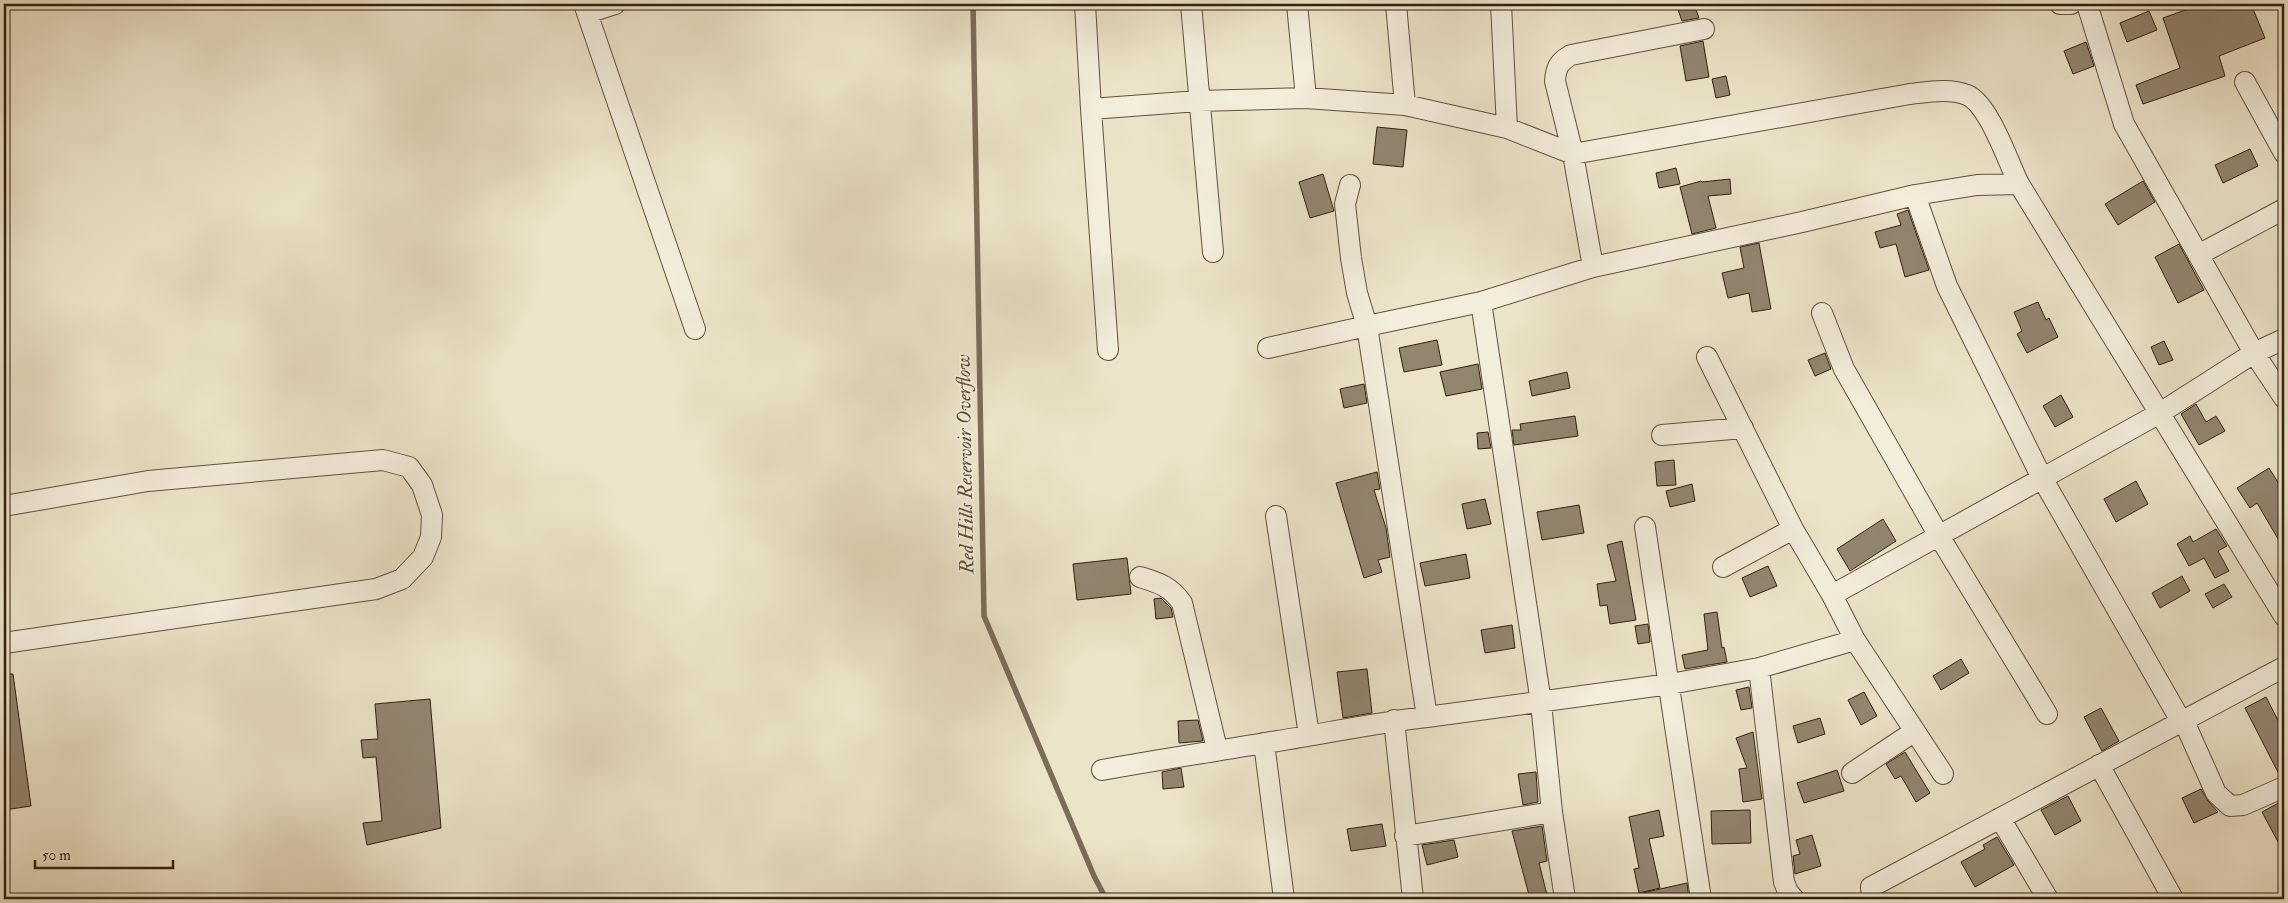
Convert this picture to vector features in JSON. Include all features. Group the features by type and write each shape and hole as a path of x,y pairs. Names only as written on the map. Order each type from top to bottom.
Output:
{"street":[{"path":"615,4 586,8 695,329"},
{"path":"1084,4 1108,350"},
{"path":"1191,4 1198,101 1213,252"},
{"path":"1297,4 1306,98"},
{"path":"1396,4 1406,105"},
{"path":"1501,4 1507,128"},
{"path":"2060,4 2071,4"},
{"path":"2088,4 2124,124 2254,353 2284,398"},
{"path":"1593,267 1573,154 1555,81 1556,69 1561,61 1570,55 1704,29"},
{"path":"2246,82 2284,153"},
{"path":"1091,109 1198,101 1306,98 1406,105 1507,128 1573,154 1910,94 1946,91 1968,95 1984,110 2019,184 2284,616"},
{"path":"1268,348 1481,302 1593,267 1802,222 1916,195 1977,185 2019,184"},
{"path":"1350,185 1345,204 1351,258 1357,293 1367,326 1427,717"},
{"path":"1916,195 1947,286 2042,478 2181,722 2187,728 2216,793 2230,806 2243,805 2284,787"},
{"path":"2198,255 2284,209"},
{"path":"1481,302 1541,703 1552,812 1565,899"},
{"path":"1822,313 1844,369 1939,536 2046,714"},
{"path":"1832,595 2160,413 2254,353 2284,339"},
{"path":"1707,357 1793,529 1832,595 1855,640 1943,774"},
{"path":"1662,435 1743,428"},
{"path":"4,506 148,481 383,460 409,468 422,485 432,515 431,537 423,557 402,579 376,589 4,643"},
{"path":"1276,516 1309,735"},
{"path":"1645,527 1701,899"},
{"path":"1723,567 1793,529"},
{"path":"1140,577 1165,585 1174,591 1182,603 1217,749"},
{"path":"1102,770 1394,720 1541,703 1670,684 1759,668 1855,640"},
{"path":"1872,899 1871,887 2284,667"},
{"path":"1759,668 1784,882 1788,892 1794,899"},
{"path":"1394,720 1413,899"},
{"path":"1852,773 1915,731"},
{"path":"1264,743 1284,899"},
{"path":"2099,765 2172,897"},
{"path":"1405,836 1552,812"},
{"path":"2000,818 2048,899"}],"building":[{"path":"1694,4 1699,18 1682,21 1677,7"},
{"path":"2202,4 2251,4 2265,38 2219,56 2225,76 2143,104 2136,85 2180,68 2163,18"},
{"path":"2149,11 2157,30 2127,42 2120,23"},
{"path":"1703,41 1709,77 1686,81 1680,46"},
{"path":"2086,42 2094,66 2073,74 2064,51"},
{"path":"1726,76 1730,95 1716,98 1712,79"},
{"path":"1377,127 1407,130 1403,167 1373,164"},
{"path":"2250,149 2258,166 2223,183 2215,165"},
{"path":"1676,168 1680,184 1659,188 1656,173"},
{"path":"1323,174 1334,211 1310,218 1299,182"},
{"path":"1730,179 1731,194 1708,196 1716,228 1692,234 1680,187 1701,181"},
{"path":"2143,181 2155,202 2118,225 2105,204"},
{"path":"1908,210 1929,270 1905,277 1896,244 1880,248 1875,232 1901,225 1897,214"},
{"path":"1759,243 1771,309 1752,312 1749,293 1728,298 1722,273 1744,268 1740,247"},
{"path":"2179,244 2204,290 2178,303 2155,257"},
{"path":"2038,302 2046,320 2049,318 2058,337 2027,353 2017,334 2022,331 2014,312"},
{"path":"1437,340 1442,365 1404,372 1399,348"},
{"path":"2164,341 2173,360 2159,365 2151,347"},
{"path":"1825,353 1831,369 1815,376 1808,360"},
{"path":"1478,364 1482,389 1446,396 1440,372"},
{"path":"1567,372 1570,388 1532,396 1529,381"},
{"path":"1364,384 1367,403 1344,408 1340,389"},
{"path":"2061,395 2073,417 2055,427 2043,406"},
{"path":"2196,404 2206,422 2216,416 2225,431 2199,445 2181,414"},
{"path":"1575,416 1578,436 1514,445 1512,430 1521,430 1520,424"},
{"path":"1488,432 1491,448 1478,449 1477,433"},
{"path":"1674,460 1676,485 1657,486 1655,462"},
{"path":"2269,468 2284,492 2284,549 2257,503 2250,508 2237,488"},
{"path":"1377,472 1380,489 1374,490 1386,528 1390,557 1378,560 1382,572 1364,578 1336,483"},
{"path":"2136,481 2148,504 2116,522 2104,499"},
{"path":"1692,484 1695,501 1670,507 1666,491"},
{"path":"1485,499 1491,524 1467,529 1462,504"},
{"path":"1579,505 1584,533 1542,540 1537,512"},
{"path":"1883,519 1896,541 1850,571 1837,549"},
{"path":"2216,529 2227,546 2218,551 2229,571 2215,578 2204,558 2189,566 2177,544 2190,536 2193,542"},
{"path":"1622,541 1636,620 1610,624 1607,605 1600,606 1597,584 1616,581 1607,545"},
{"path":"1466,554 1470,578 1425,586 1420,563"},
{"path":"1127,558 1131,594 1077,600 1073,564"},
{"path":"1768,566 1777,586 1750,597 1742,578"},
{"path":"2182,576 2190,591 2160,608 2152,593"},
{"path":"2224,584 2232,597 2213,608 2205,594"},
{"path":"1161,598 1171,608 1173,617 1156,619 1154,599"},
{"path":"1717,612 1722,648 1724,647 1727,662 1685,669 1682,655 1708,650 1704,614"},
{"path":"1648,624 1650,642 1638,644 1635,626"},
{"path":"1512,625 1515,648 1485,653 1481,630"},
{"path":"1961,659 1969,673 1941,690 1933,676"},
{"path":"1367,669 1372,713 1343,718 1337,672"},
{"path":"4,674 13,674 31,806 4,810"},
{"path":"1749,687 1752,708 1741,710 1736,690"},
{"path":"1864,692 1877,716 1861,725 1848,700"},
{"path":"2266,697 2284,732 2284,775 2280,776 2245,708"},
{"path":"430,699 441,828 367,845 363,823 382,821 376,757 363,758 361,740 378,739 375,704"},
{"path":"2101,708 2119,741 2102,751 2084,717"},
{"path":"1820,718 1825,734 1798,743 1793,726"},
{"path":"1198,720 1203,741 1179,743 1178,721"},
{"path":"1753,732 1762,799 1743,802 1739,769 1747,768 1736,738"},
{"path":"1905,752 1930,793 1916,802 1901,776 1895,779 1886,764"},
{"path":"1181,768 1184,787 1163,789 1162,772"},
{"path":"1837,770 1844,791 1804,803 1797,783"},
{"path":"1536,772 1538,802 1523,805 1518,774"},
{"path":"2201,789 2208,801 2218,812 2194,823 2182,798"},
{"path":"2068,796 2081,821 2055,835 2041,810"},
{"path":"2284,800 2284,853 2262,812"},
{"path":"1659,810 1664,836 1649,839 1660,888 1639,893 1634,869 1639,868 1629,817"},
{"path":"1750,810 1751,843 1712,844 1711,811"},
{"path":"1382,824 1386,846 1351,851 1347,829"},
{"path":"1542,826 1547,861 1539,863 1548,899 1530,899 1512,831"},
{"path":"1812,835 1821,866 1795,874 1793,856 1800,854 1796,840"},
{"path":"1997,837 2014,865 1975,887 1961,862 1985,849 1983,845"},
{"path":"1454,840 1458,857 1427,865 1422,845"},
{"path":"1687,883 1689,899 1643,899 1642,893"}],"waterway":[{"name":"Red Hills Reservoir Overflow","path":"973,4 984,616 1094,876 1106,899"}]}
